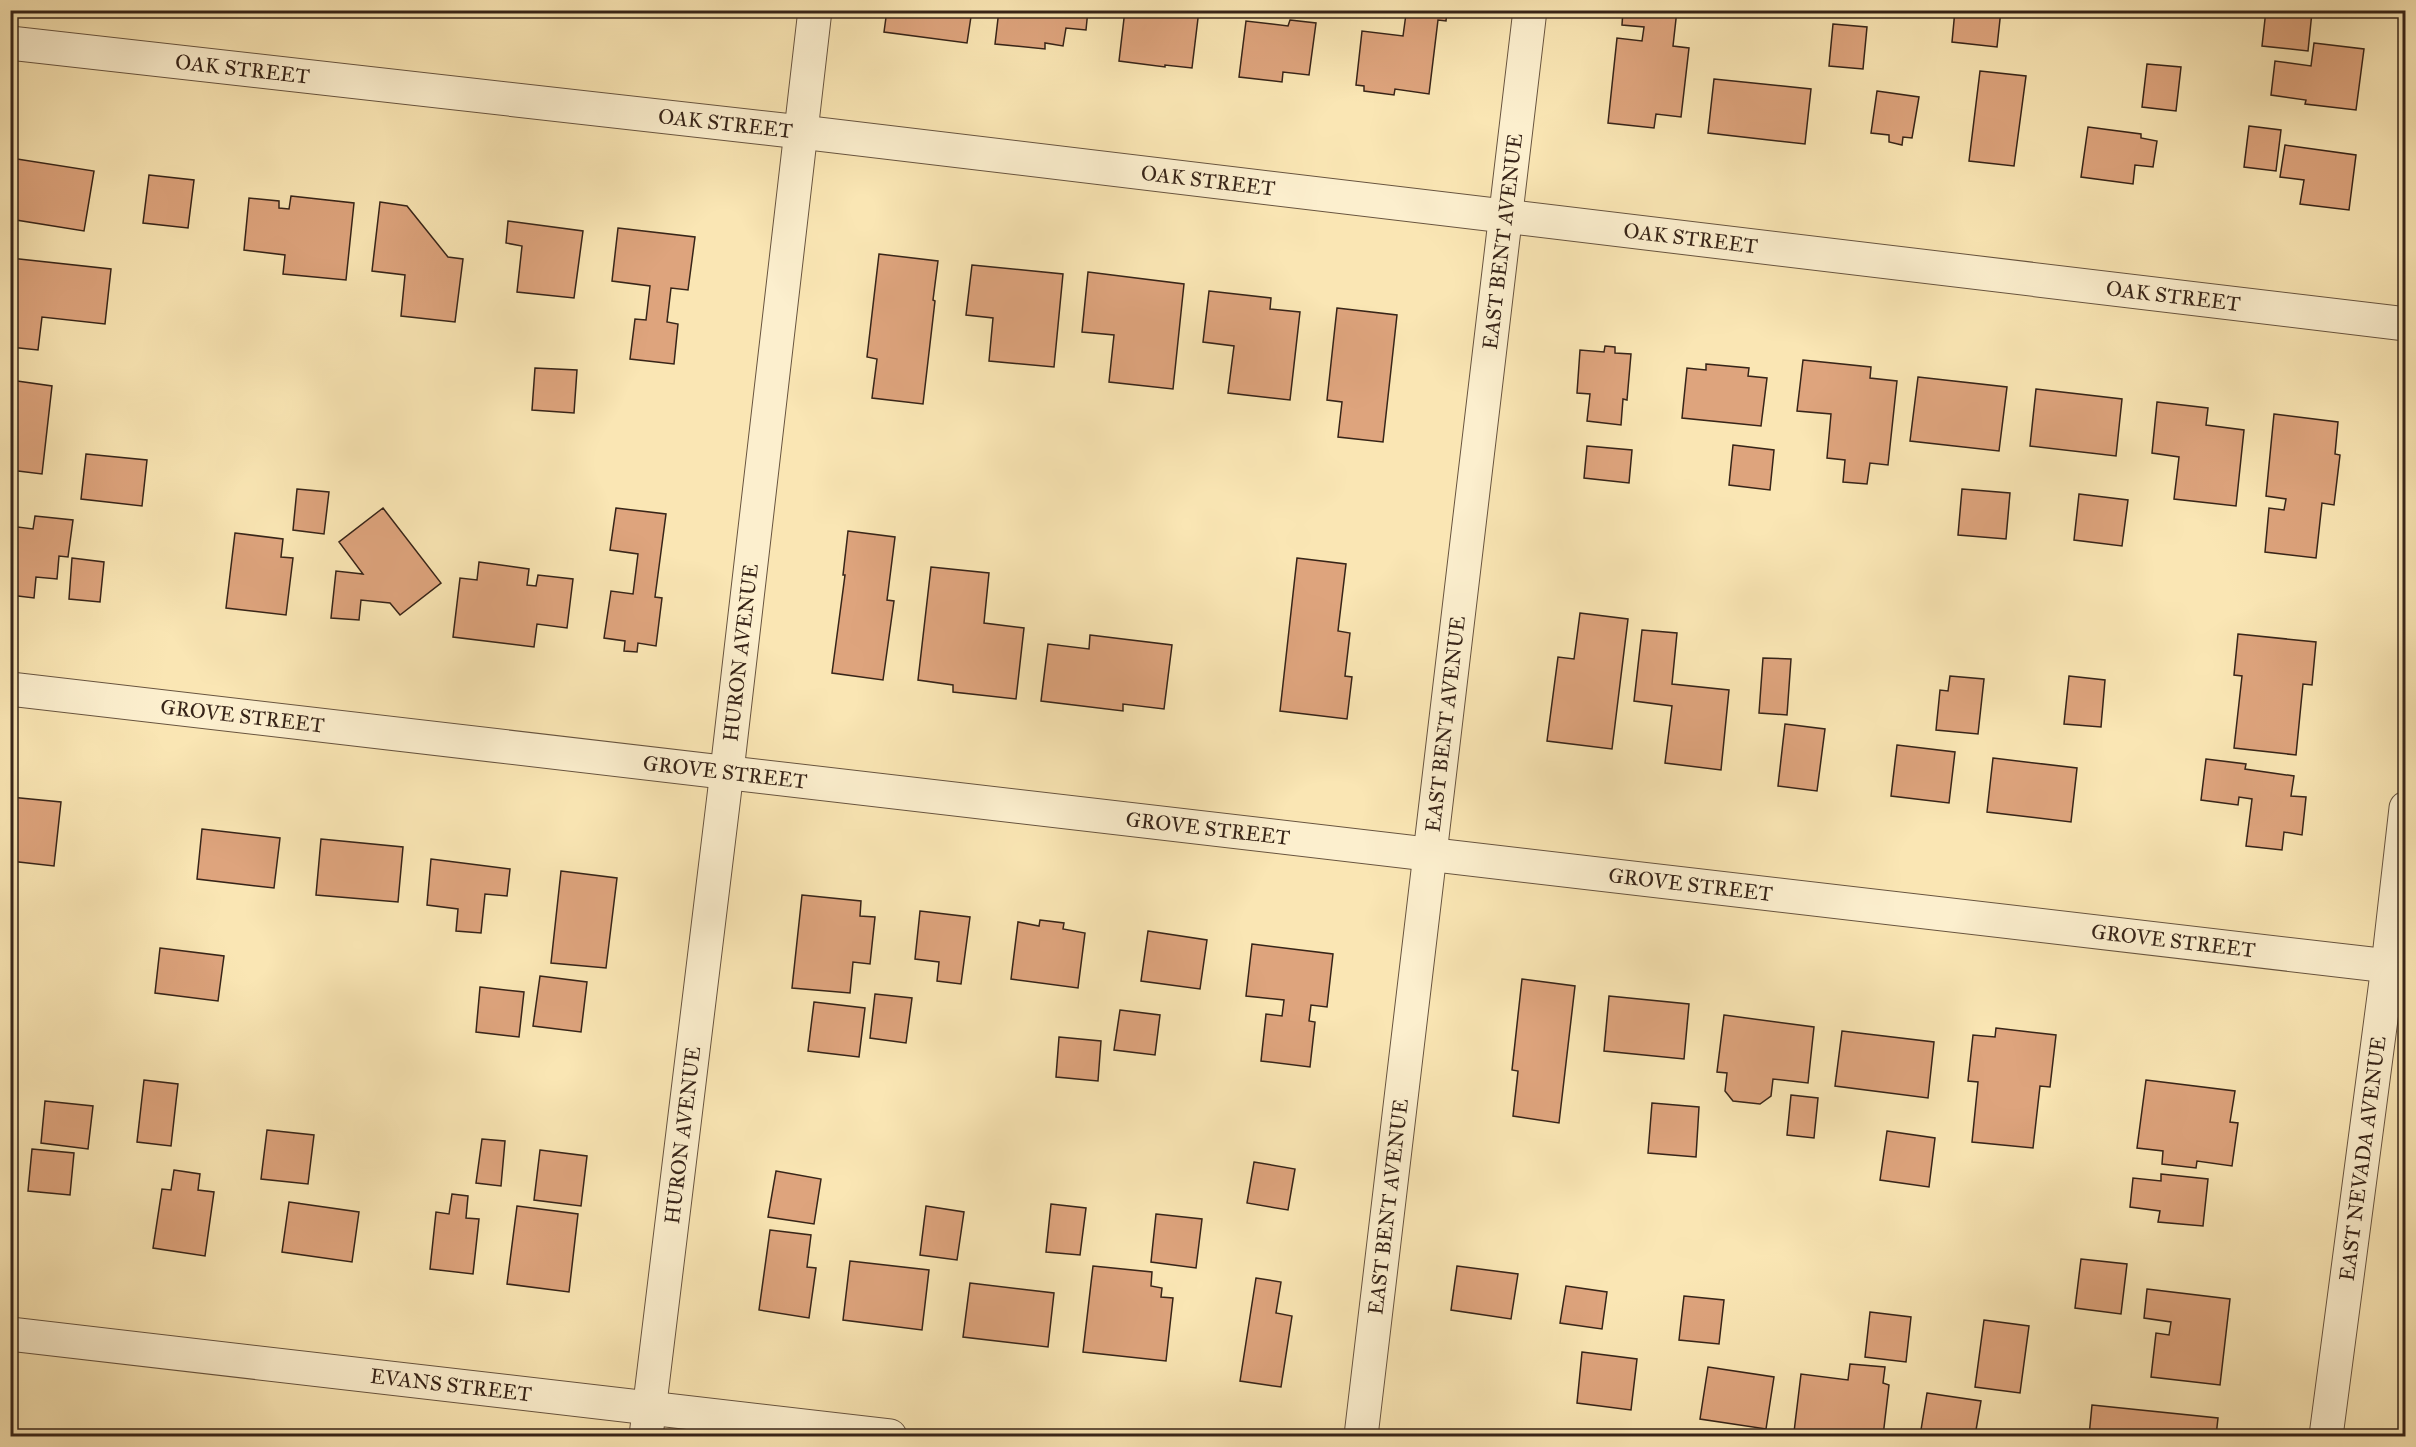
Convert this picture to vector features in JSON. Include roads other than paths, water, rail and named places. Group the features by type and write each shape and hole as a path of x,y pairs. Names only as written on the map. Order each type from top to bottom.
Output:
{"street":[{"name":"HURON AVENUE","path":"648,1422 727,771 815,10"},
{"name":"EAST BENT AVENUE","path":"1361,1437 1530,10"},
{"name":"OAK STREET","path":"10,43 801,132 2406,324"},
{"name":"GROVE STREET","path":"10,689 2397,967"},
{"name":"EAST NEVADA AVENUE","path":"2326,1437 2397,967 2406,808"},
{"name":"EVANS STREET","path":"10,1334 648,1422 890,1437"}]}
